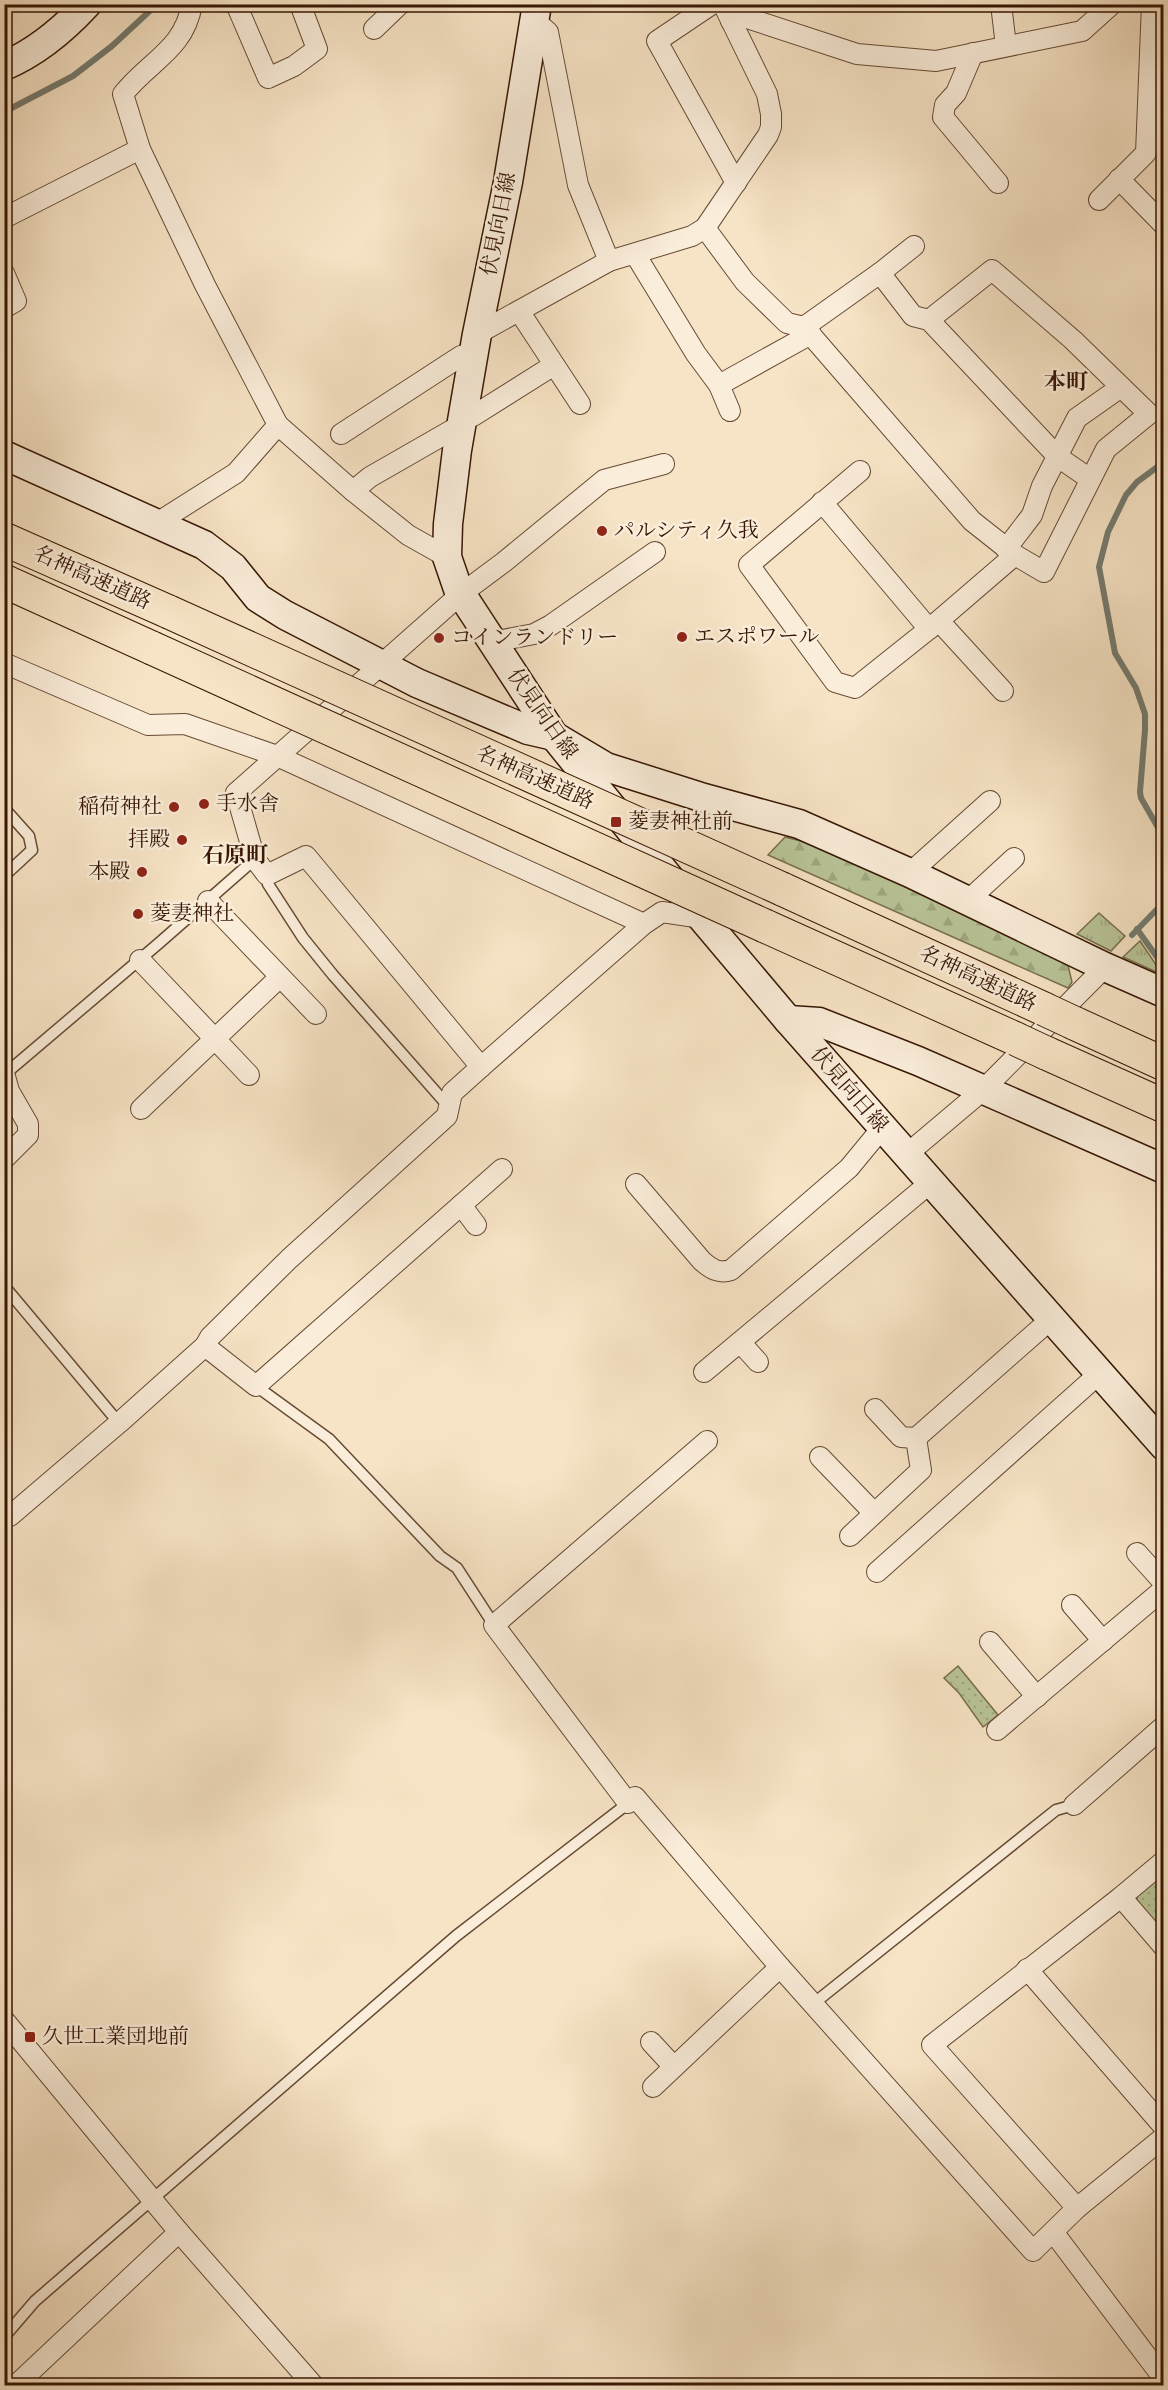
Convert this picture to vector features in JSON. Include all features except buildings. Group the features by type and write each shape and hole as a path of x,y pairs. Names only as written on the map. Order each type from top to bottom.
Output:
{"highway":[{"name":"名神高速道路","path":"4,539 782,889 1164,1064"},
{"name":"名神高速道路","path":"4,581 1164,1106"}],"main road":[{"path":"4,66 40,47 87,4"},
{"name":"伏見向日線","path":"535,12 508,183 475,344 448,524 447,557 461,594 554,736 702,918 930,1183 1164,1446"},
{"path":"4,455 204,545 233,567 258,598 285,615 417,683 528,730 554,736 606,767 704,798 799,824 910,873 1164,993"},
{"path":"788,1020 819,1022 918,1061 1164,1169"}],"street":[{"path":"192,4 187,25 176,43 133,81 123,94 140,149 205,285 278,425 353,491 408,535 447,557"},
{"path":"236,4 268,78 294,66 317,49 300,4"},
{"path":"374,29 400,4"},
{"path":"712,4 657,41 736,183"},
{"path":"1001,4 1006,46"},
{"path":"727,13 857,54 936,61 1082,31 1094,12 1112,4"},
{"path":"1099,200 1146,153 1152,4"},
{"path":"535,12 548,32 578,185 609,261"},
{"path":"341,434 460,356 519,311 609,261 692,236 705,228 771,128 767,94 727,13"},
{"path":"973,53 956,93 945,105 943,117 998,183"},
{"path":"4,218 140,149"},
{"path":"1119,179 1164,225"},
{"path":"705,228 745,282 787,323 807,331 972,521 1011,552 1044,572 1106,449 1149,414 1073,340 992,270 929,320"},
{"path":"719,385 807,331 914,246"},
{"path":"635,254 696,354 719,385 730,411"},
{"path":"4,273 16,301 4,308"},
{"path":"880,273 913,316 929,320 1058,457 1090,479"},
{"path":"519,311 580,404"},
{"path":"353,491 370,477 452,430 554,365"},
{"path":"860,471 749,565 835,682 855,688 934,625 1011,552 1032,515 1042,486 1077,418 1121,387"},
{"path":"157,523 236,473 278,425"},
{"path":"481,1067 306,856 261,867 236,793 461,594 604,480 664,464"},
{"path":"822,502 934,625 1003,691"},
{"path":"492,642 534,634 655,552"},
{"path":"4,663 148,725 185,724 277,756 644,924"},
{"path":"910,873 990,801"},
{"path":"971,903 976,893 1014,858"},
{"path":"208,901 316,1014"},
{"path":"9,1516 205,1347 210,1337 289,1259 447,1116 452,1093 644,924 662,912 702,918"},
{"path":"140,960 249,1075"},
{"path":"906,1155 983,1090 1105,967"},
{"path":"141,1109 280,976"},
{"path":"4,1159 28,1135 28,1124 9,1091 5,1073"},
{"path":"636,1184 702,1261 710,1268 723,1273 731,1270 849,1168 882,1128"},
{"path":"205,1347 256,1386 502,1169"},
{"path":"704,1372 930,1183"},
{"path":"461,1205 476,1225"},
{"path":"875,1409 901,1437 916,1438 1050,1320"},
{"path":"740,1342 758,1362"},
{"path":"877,1572 1100,1373"},
{"path":"850,1536 921,1470 916,1438"},
{"path":"706,1441 494,1625 632,1800 1033,2251 1054,2233 1077,2208 1164,2137"},
{"path":"820,1457 874,1514"},
{"path":"1137,1553 1164,1583"},
{"path":"997,1730 1164,1589"},
{"path":"1072,1605 1103,1641"},
{"path":"990,1642 1037,1697"},
{"path":"1074,1804 1164,1726"},
{"path":"1077,2208 932,2045 1164,1861"},
{"path":"1121,1897 1164,1947"},
{"path":"653,2086 780,1967"},
{"path":"1027,1969 1164,2127"},
{"path":"4,2020 179,2232 314,2385"},
{"path":"651,2042 674,2067"},
{"path":"15,2385 179,2232"},
{"path":"1054,2233 1164,2379"}],"lane":[{"path":"4,808 28,836 32,850 4,876"},
{"path":"5,1073 208,901 261,867 268,885 303,938 449,1107"},
{"path":"4,1286 119,1423"},
{"path":"256,1386 328,1439 440,1556 457,1568 494,1625"},
{"path":"4,2337 35,2301 456,1936 632,1800"},
{"path":"813,2004 1056,1810 1074,1804"}],"green space":[{"path":"785,837 813,844 1067,961 1072,982 1068,988 768,855"},
{"path":"1099,913 1125,936 1111,951 1077,934"},
{"path":"1140,941 1163,975 1123,957"},
{"path":"958,1666 998,1715 983,1727 959,1693 944,1678"},
{"path":"1163,1873 1163,1937 1137,1905 1137,1895"}],"waterway":[{"path":"4,112 73,76 112,46 154,7 161,4"},
{"path":"1164,462 1137,482 1126,495 1108,532 1099,567 1115,653 1136,688 1145,714 1140,792 1141,798 1160,831 1164,856"},
{"path":"1132,935 1164,902"},
{"path":"1137,929 1164,967"}],"place":[{"name":"パルシティ久我","path":"602,531"},
{"name":"エスポワール","path":"682,637"},
{"name":"コインランドリー","path":"439,638"},
{"name":"手水舎","path":"204,804"},
{"name":"稲荷神社","path":"174,807"},
{"name":"菱妻神社前","path":"616,822"},
{"name":"拝殿","path":"182,840"},
{"name":"本殿","path":"142,872"},
{"name":"菱妻神社","path":"138,914"},
{"name":"久世工業団地前","path":"30,2037"}],"district":[{"name":"本町","path":"1066,382"},
{"name":"石原町","path":"235,855"}]}
